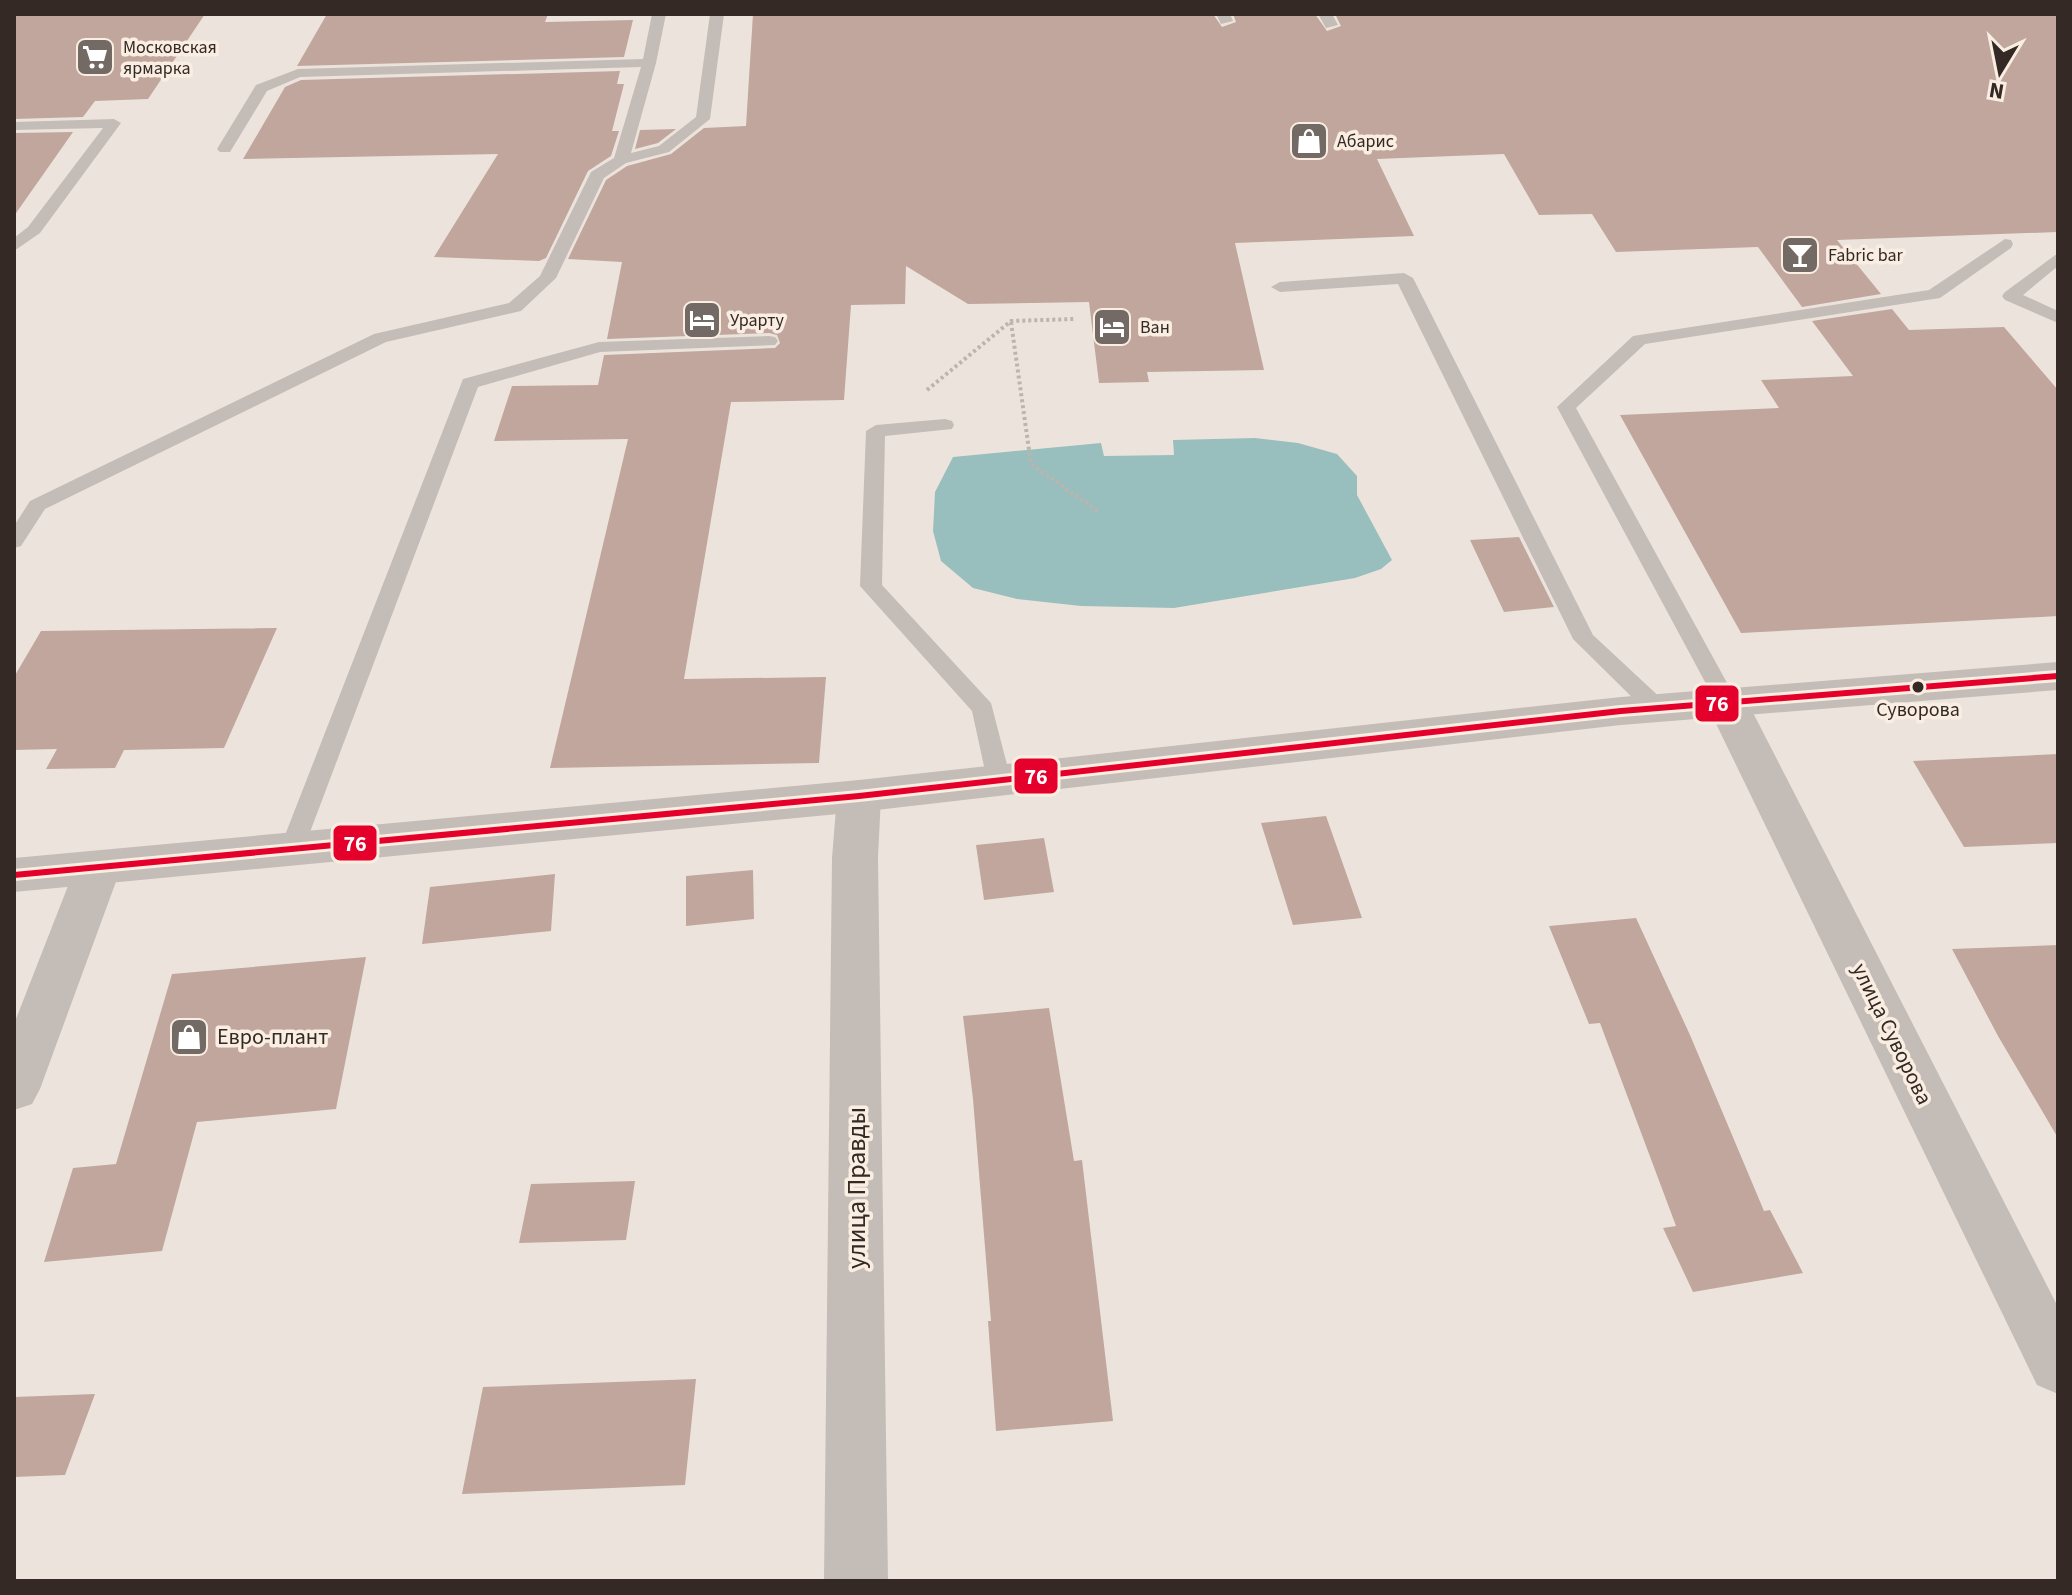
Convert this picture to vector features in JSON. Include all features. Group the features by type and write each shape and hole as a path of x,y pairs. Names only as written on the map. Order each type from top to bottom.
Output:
{"street":[{"path":"14,875 859,796 1726,701 2058,676"},
{"name":"улица Суворова","path":"1726,701 2058,1366"},
{"name":"улица Правды","path":"856,1581 855,858 859,796"},
{"path":"14,1089 98,868"}],"lane":[{"path":"621,160 649,63 659,14"},
{"path":"14,542 37,505 380,338 515,307 547,278 597,175 621,160 664,149 703,119 717,14"},
{"path":"225,149 261,88 298,73 649,63"},
{"path":"14,126 114,123 34,230 14,246"},
{"path":"1726,701 1566,407 1639,340 1934,294 2005,244"},
{"path":"2058,258 2011,296 2058,318"},
{"path":"1280,287 1404,278 1584,639 1657,708"},
{"path":"292,848 470,383 599,347 769,341"},
{"path":"945,425 876,431 871,586 983,709 999,780"}],"path":[{"path":"876,431 1011,321 1074,319"},
{"path":"1011,321 1031,464 1099,512"}],"water":[{"path":"1255,438 1298,443 1337,454 1357,476 1357,495 1392,560 1381,569 1355,578 1174,608 1081,606 1017,599 973,588 941,561 933,531 935,492 953,457 1101,443 1104,456 1174,455 1173,440"}],"building":[{"name":"Московская ярмарка","path":"14,14 205,14 148,99 95,101 83,117 14,119"},
{"path":"327,14 548,14 545,22 633,20 624,57 297,66"},
{"path":"753,14 1213,14 1222,27 1236,22 1233,14 1315,14 1327,31 1341,26 1335,14 2058,14 2058,232 1837,240 1881,294 1802,307 1758,247 1616,252 1592,214 1539,215 1504,154 1377,159 1414,236 1235,243 1264,370 1147,372 1149,382 1099,383 1089,302 968,304 906,266 905,304 851,305 844,400 731,402 684,679 826,677 819,763 550,768 628,439 494,441 512,386 598,385 604,355 775,348 780,343 777,335 769,333 607,339 622,262 568,259 606,180 627,166 671,154 704,128 746,126"},
{"path":"620,71 617,84 624,84 612,131 619,131 611,156 588,171 546,258 539,261 434,257 498,154 243,159 285,87 301,80"},
{"path":"676,129 658,143 635,149 640,130"},
{"path":"73,132 14,216 14,133"},
{"path":"1892,309 1909,330 2004,327 2058,390 2058,616 1741,633 1620,415 1779,408 1761,380 1853,376 1812,321"},
{"path":"1519,537 1554,607 1504,612 1470,540"},
{"path":"277,628 224,748 124,750 115,768 46,769 57,749 14,750 14,677 41,631"},
{"path":"2058,754 2058,843 1964,847 1913,761"},
{"path":"1326,816 1362,918 1293,925 1261,823"},
{"path":"1044,838 1054,892 984,900 976,845"},
{"path":"753,870 754,919 686,926 686,876"},
{"path":"555,874 551,931 422,944 430,887"},
{"path":"1636,918 1690,1035 1764,1211 1770,1210 1803,1273 1693,1292 1663,1228 1676,1226 1600,1023 1589,1024 1549,926"},
{"path":"2058,945 2058,1138 1998,1036 1952,949"},
{"path":"366,957 336,1109 197,1122 162,1251 44,1262 73,1168 116,1164 172,974"},
{"path":"1049,1008 1074,1161 1082,1160 1113,1421 996,1431 988,1321 991,1321 963,1016"},
{"path":"635,1181 626,1240 519,1243 531,1184"},
{"path":"696,1379 685,1485 462,1494 483,1387"},
{"path":"95,1394 65,1475 14,1477 14,1397"}],"transit line":[{"name":"76","path":"14,875 859,796 1621,711 2058,676"}],"place":[{"name":"Московская ярмарка","path":"95,57"},
{"name":"Абарис","path":"1309,141"},
{"name":"Fabric bar","path":"1800,255"},
{"name":"Урарту","path":"702,320"},
{"name":"Ван","path":"1112,327"},
{"name":"Суворова","path":"1918,687"},
{"name":"Евро-плант","path":"189,1037"}]}
